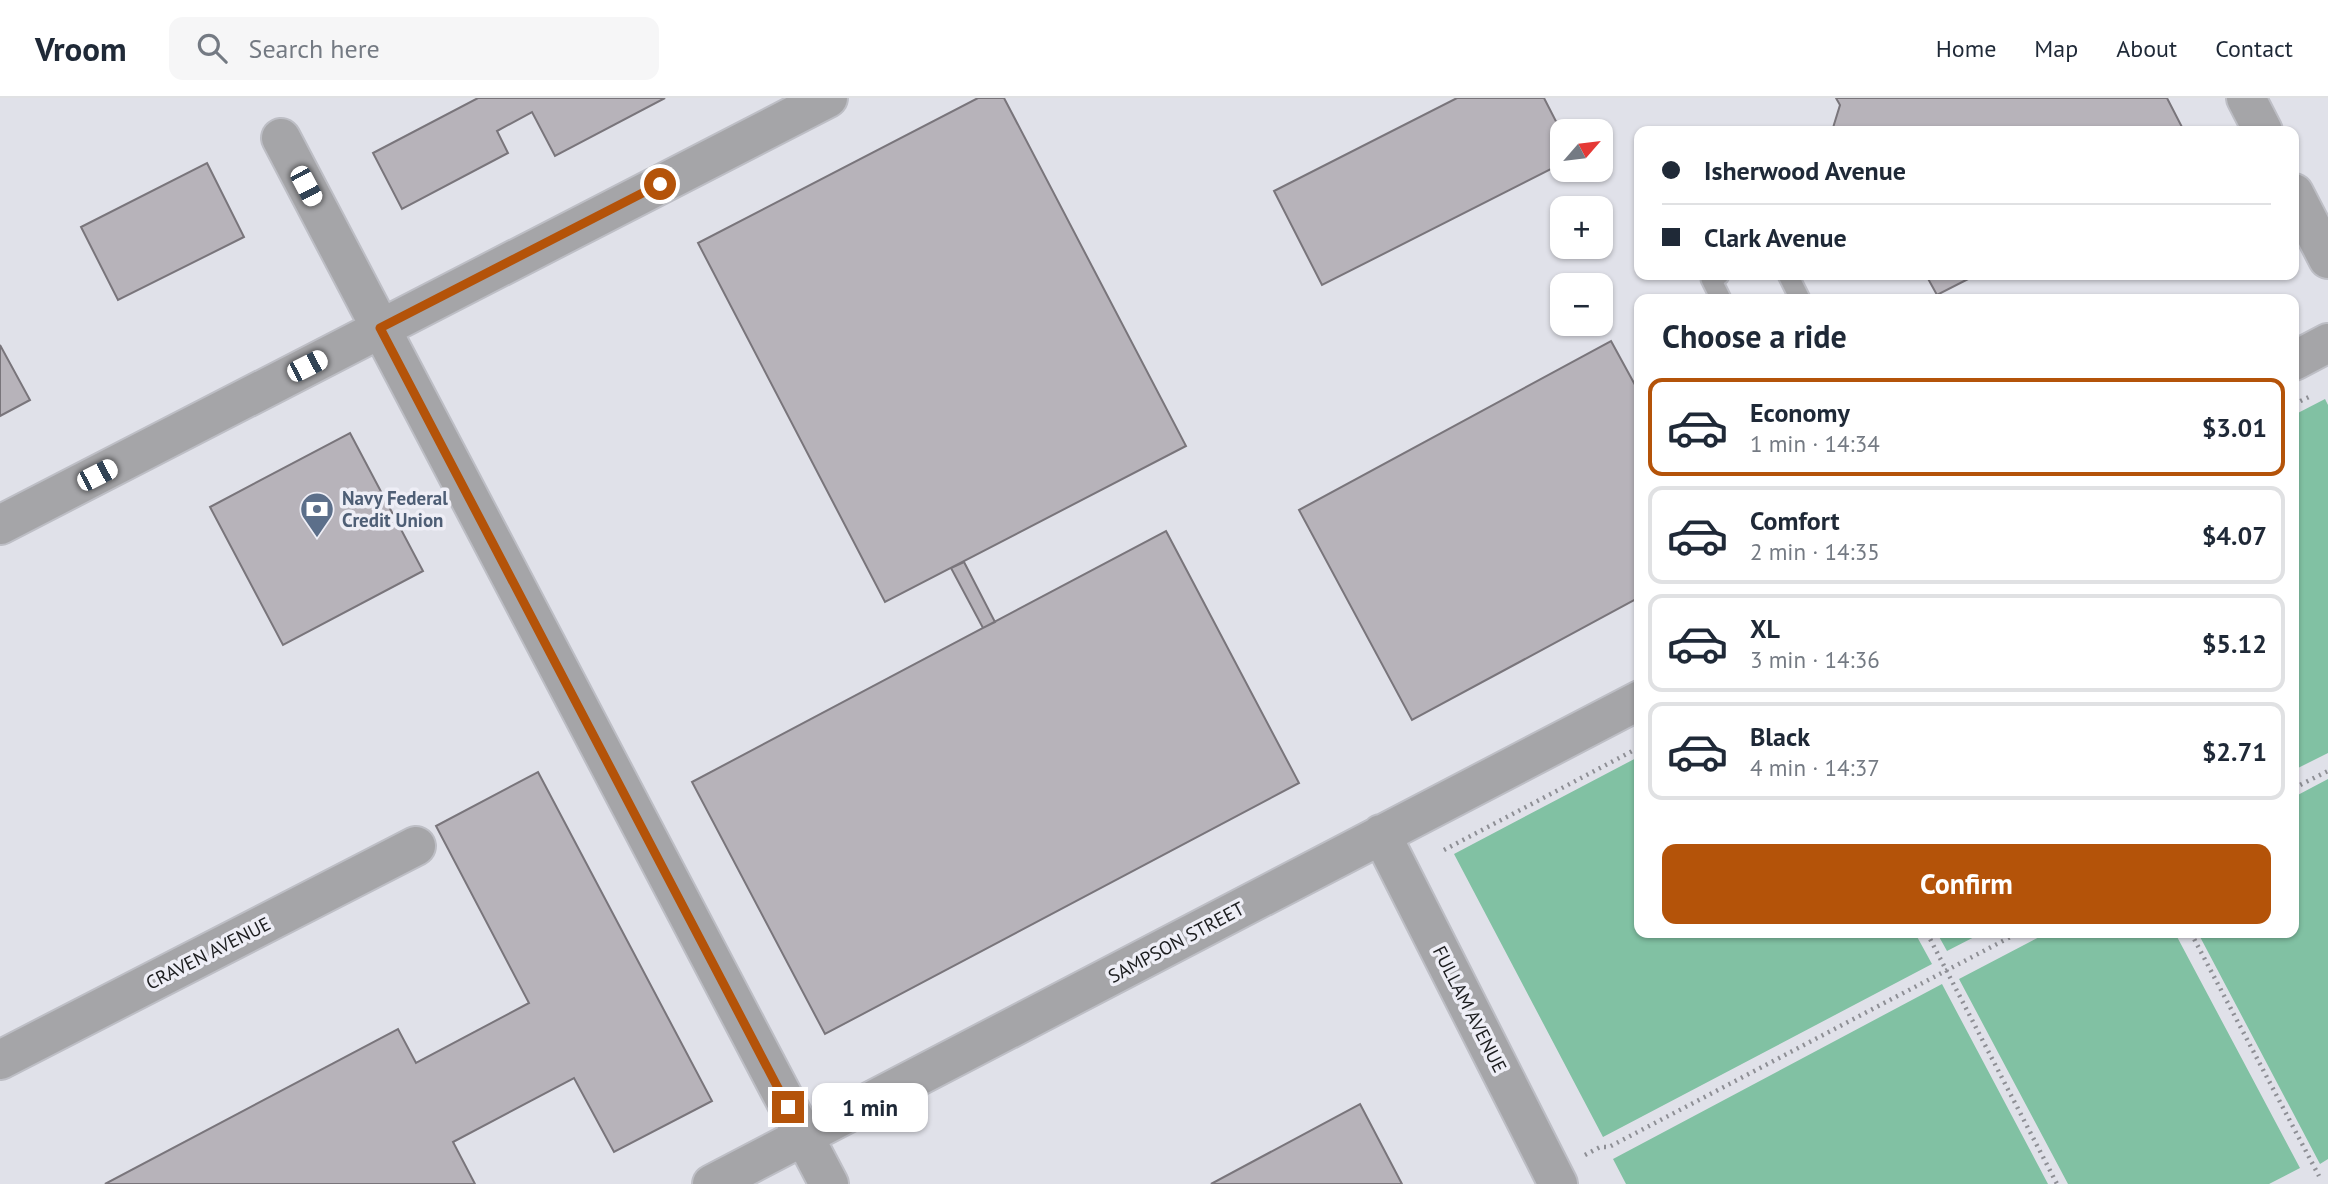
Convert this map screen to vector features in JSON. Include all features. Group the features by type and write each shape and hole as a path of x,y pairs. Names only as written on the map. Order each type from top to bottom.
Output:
{"street":[{"path":"0,525 828,98"},
{"path":"2246,98 2260,126"},
{"path":"281,138 829,1184"},
{"path":"2299,202 2328,259"},
{"path":"2299,358 2328,343"},
{"name":"SAMPSON STREET","path":"712,1184 1634,703"},
{"name":"FULLAM AVENUE","path":"1381,834 1567,1172"},
{"name":"CRAVEN AVENUE","path":"0,1060 416,846"}],"path":[{"path":"1444,850 1634,750"},
{"path":"2299,786 2328,771"},
{"path":"1930,938 2057,1184"},
{"path":"1567,1172 1600,1147 1609,1147 2008,938"},
{"path":"2194,938 2319,1176"}],"green space":[{"path":"2325,399 2328,405 2328,753 2299,768 2299,412"},
{"path":"1634,759 1634,938 1918,938 1932,964 1603,1137 1454,854"},
{"path":"2328,779 2328,1159 2320,1164 2201,938 2299,938 2299,794"},
{"path":"1940,938 1972,938 1947,951"},
{"path":"2037,938 2178,938 2300,1168 2269,1184 2068,1184 1959,979"},
{"path":"1942,984 2048,1184 1626,1184 1613,1159"}],"building":[{"path":"478,98 665,98 555,156 532,112 497,131 508,153 402,209 373,153"},
{"path":"978,98 1004,98 1186,446 885,602 698,243"},
{"path":"1457,98 1544,98 1555,119 1550,119 1550,170 1322,285 1274,191"},
{"path":"1836,98 2167,98 2181,126 1834,126 1840,105"},
{"path":"207,163 244,237 118,300 81,227"},
{"path":"1929,280 1966,280 1939,294"},
{"path":"1611,341 1634,383 1634,600 1412,720 1299,510"},
{"path":"0,345 30,400 0,416"},
{"name":"Navy Federal Credit Union","path":"350,433 423,571 283,645 210,507"},
{"path":"1166,531 1299,783 825,1034 692,782"},
{"path":"964,562 995,622 983,628 951,568"},
{"path":"538,772 712,1101 614,1152 574,1078 453,1142 475,1184 105,1184 398,1029 416,1063 529,1003 436,826"},
{"path":"1360,1104 1402,1184 1211,1184"}],"place":[{"name":"Navy Federal Credit Union","path":"317,539"}],"route":[{"path":"660,184 380,328 788,1107"}]}
